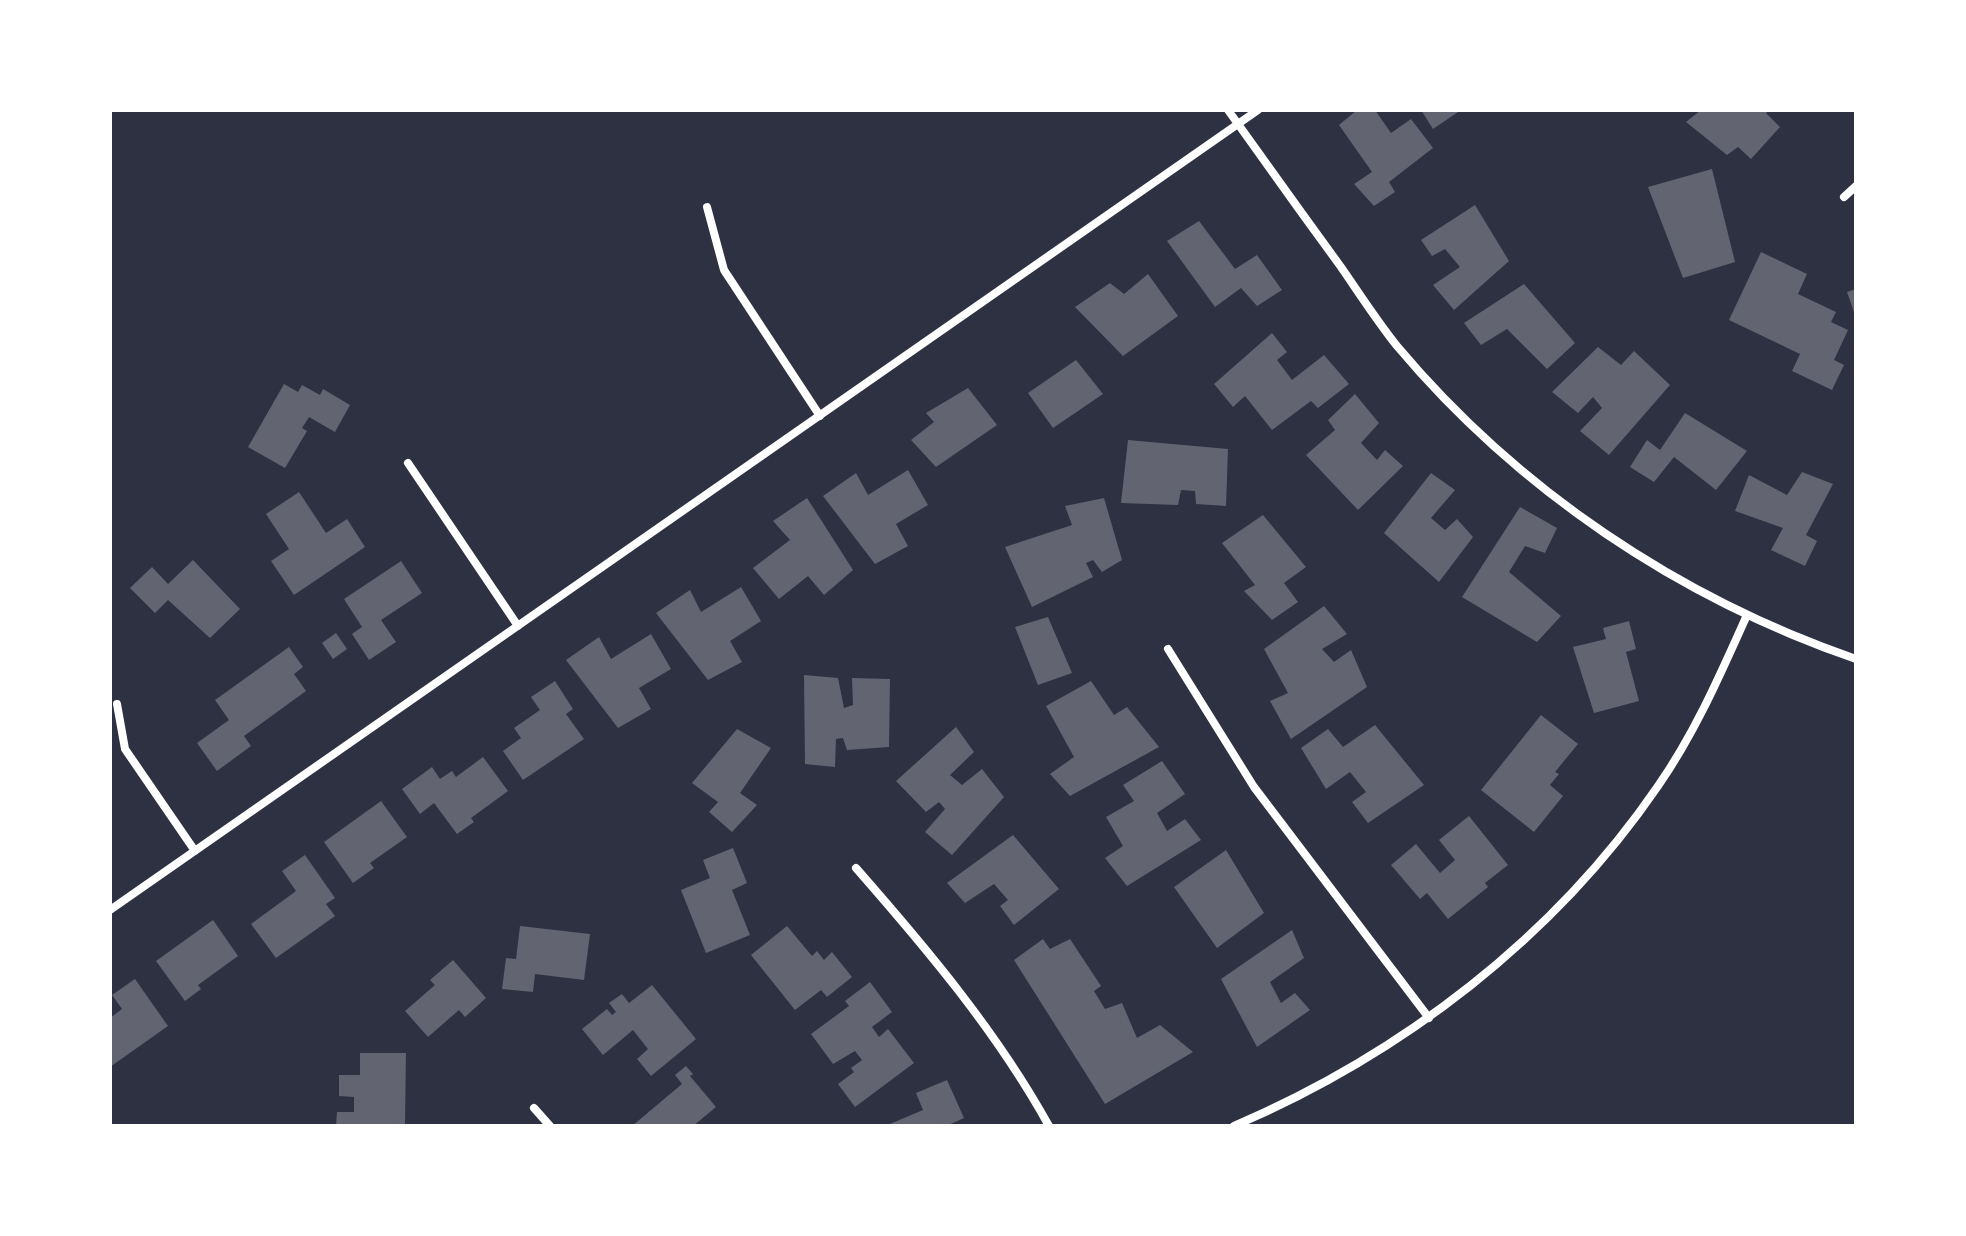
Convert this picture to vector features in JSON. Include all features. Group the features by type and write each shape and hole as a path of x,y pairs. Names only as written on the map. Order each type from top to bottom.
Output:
{"street":[{"path":"1228,110 1397,345 1467,418 1544,488 1623,548 1747,615 1856,659"},
{"path":"110,910 1258,110"},
{"path":"1844,197 1856,186"},
{"path":"707,207 724,270 820,416"},
{"path":"408,463 518,626"},
{"path":"1234,1126 1349,1069 1429,1018 1519,945 1597,864 1650,797 1710,697 1747,615"},
{"path":"1168,649 1254,787 1429,1018"},
{"path":"117,704 125,749 195,851"},
{"path":"856,868 935,958 1028,1088 1049,1126"},
{"path":"534,1108 550,1126"}],"building":[{"path":"1357,110 1375,110 1391,133 1411,119 1433,148 1389,182 1395,192 1374,206 1354,184 1372,172 1339,125"},
{"path":"1421,110 1461,110 1433,129"},
{"path":"1701,110 1770,110 1766,113 1780,127 1751,159 1738,147 1727,155 1686,122"},
{"path":"1712,169 1735,262 1683,278 1648,187"},
{"path":"1475,205 1509,261 1454,310 1433,285 1460,267 1445,249 1432,256 1421,240"},
{"path":"1199,221 1235,269 1257,255 1282,290 1257,306 1241,288 1215,307 1167,241"},
{"path":"1761,252 1807,274 1798,294 1836,312 1831,322 1848,330 1834,360 1844,365 1832,390 1792,371 1800,354 1729,320"},
{"path":"1148,274 1178,316 1123,356 1075,307 1110,283 1124,294"},
{"path":"1524,284 1575,343 1547,369 1507,329 1481,345 1464,323"},
{"path":"1856,289 1856,318 1847,292"},
{"path":"1272,333 1287,352 1277,360 1292,380 1324,355 1349,384 1318,408 1311,401 1272,430 1245,396 1233,407 1214,384"},
{"path":"1598,347 1621,365 1634,351 1670,385 1609,455 1580,431 1602,408 1593,397 1578,413 1552,392"},
{"path":"1076,360 1103,394 1053,428 1028,393"},
{"path":"284,384 298,392 302,385 320,395 323,389 350,405 335,432 309,417 302,428 307,431 285,468 248,447"},
{"path":"968,388 997,425 936,467 911,440 934,422 926,413"},
{"path":"1355,394 1379,423 1361,443 1377,460 1385,450 1403,466 1358,510 1306,455 1335,430 1328,420"},
{"path":"1685,413 1747,451 1716,490 1674,457 1654,482 1630,467 1647,440 1660,450"},
{"path":"1128,440 1228,449 1226,506 1196,504 1195,491 1181,490 1178,505 1121,503"},
{"path":"908,470 928,505 896,524 908,546 875,564 823,496 856,473 868,495"},
{"path":"1802,472 1833,484 1806,535 1817,541 1805,566 1771,550 1783,528 1735,511 1749,475 1787,495"},
{"path":"1431,473 1455,490 1431,518 1445,530 1457,519 1473,537 1439,582 1384,533"},
{"path":"299,492 326,533 347,519 365,547 294,595 271,561 289,549 266,514"},
{"path":"807,498 853,570 824,595 808,576 779,599 753,568 790,540 773,521"},
{"path":"1104,498 1122,560 1102,572 1093,560 1086,563 1093,577 1032,607 1005,547 1072,525 1065,506"},
{"path":"1520,507 1557,528 1545,553 1525,546 1509,572 1561,616 1537,642 1462,597"},
{"path":"1263,515 1306,567 1284,583 1298,602 1272,620 1244,591 1255,585 1222,543"},
{"path":"193,560 240,609 210,638 168,600 155,613 130,588 152,567 168,584"},
{"path":"401,561 422,593 381,620 396,642 369,660 352,634 362,627 344,599"},
{"path":"741,587 761,621 730,641 742,662 708,680 656,613 690,590 701,612"},
{"path":"1324,606 1347,634 1322,649 1334,662 1351,650 1367,687 1291,739 1270,701 1288,693 1264,649"},
{"path":"1048,617 1072,673 1038,685 1015,627"},
{"path":"1629,621 1636,649 1626,652 1639,701 1594,713 1573,647 1606,639 1603,628"},
{"path":"336,633 347,649 333,659 322,643"},
{"path":"651,634 671,669 639,688 651,709 618,728 566,660 599,637 611,659"},
{"path":"289,647 303,667 294,674 306,691 244,736 251,746 217,771 197,743 229,720 215,700"},
{"path":"804,675 838,678 844,708 853,705 852,678 890,679 889,747 847,750 843,738 836,739 835,767 805,764"},
{"path":"555,681 573,709 566,714 584,739 523,780 503,751 521,738 514,728 540,710 531,697"},
{"path":"1091,681 1114,715 1127,707 1159,747 1070,796 1050,774 1074,757 1046,706"},
{"path":"1541,715 1578,744 1555,772 1559,774 1550,785 1563,796 1534,832 1481,790"},
{"path":"1375,725 1424,785 1368,823 1352,802 1366,792 1350,772 1326,789 1301,748 1328,729 1343,747"},
{"path":"956,727 974,752 950,775 962,785 982,769 1004,797 952,855 925,832 945,809 939,802 926,812 896,781"},
{"path":"737,729 771,748 740,793 757,805 732,832 709,812 718,802 692,783"},
{"path":"483,757 508,791 471,818 474,822 457,834 434,803 420,814 402,789 432,767 440,779 452,771 456,777"},
{"path":"1162,761 1185,794 1157,813 1167,831 1185,819 1201,840 1127,886 1105,858 1123,846 1106,817 1134,801 1123,785"},
{"path":"381,801 407,837 370,863 374,868 353,883 324,842"},
{"path":"1469,816 1508,865 1485,883 1488,887 1448,919 1427,893 1420,899 1391,865 1416,844 1440,873 1455,860 1439,840"},
{"path":"1013,835 1059,889 1014,925 1000,906 1008,900 994,884 965,903 947,883"},
{"path":"733,848 747,883 732,890 750,935 706,953 681,890 710,878 703,860"},
{"path":"1226,850 1264,913 1217,948 1174,887"},
{"path":"305,855 335,898 326,904 335,916 276,958 251,924 296,891 282,871"},
{"path":"213,920 238,956 198,985 201,989 185,1001 156,961"},
{"path":"520,926 590,934 584,980 535,974 533,992 502,989 506,958 516,959"},
{"path":"787,926 812,956 817,951 824,960 832,952 852,977 827,997 821,990 795,1010 751,955"},
{"path":"1292,930 1304,958 1270,982 1281,1003 1295,993 1310,1010 1257,1047 1221,979"},
{"path":"1043,939 1050,949 1070,939 1101,986 1094,991 1105,1009 1122,1003 1137,1038 1160,1025 1193,1052 1105,1104 1014,960"},
{"path":"453,960 486,998 465,1017 459,1010 428,1037 405,1011 435,985 430,980"},
{"path":"135,979 168,1026 110,1067 110,1018 122,1009 112,995"},
{"path":"870,982 892,1012 872,1027 879,1037 888,1029 914,1063 855,1107 838,1084 854,1072 851,1068 862,1060 855,1051 833,1064 811,1034 849,1006 845,1001"},
{"path":"652,985 696,1039 651,1076 637,1059 648,1049 633,1030 603,1055 582,1029 607,1009 612,1015 616,1012 609,1003 622,994 629,1003"},
{"path":"360,1053 406,1053 405,1126 336,1126 337,1112 354,1112 354,1097 339,1096 339,1075 360,1075"},
{"path":"686,1066 693,1074 690,1076 716,1107 693,1126 632,1126 682,1084 675,1075"},
{"path":"947,1080 964,1118 946,1126 885,1126 923,1110 916,1093"}]}
